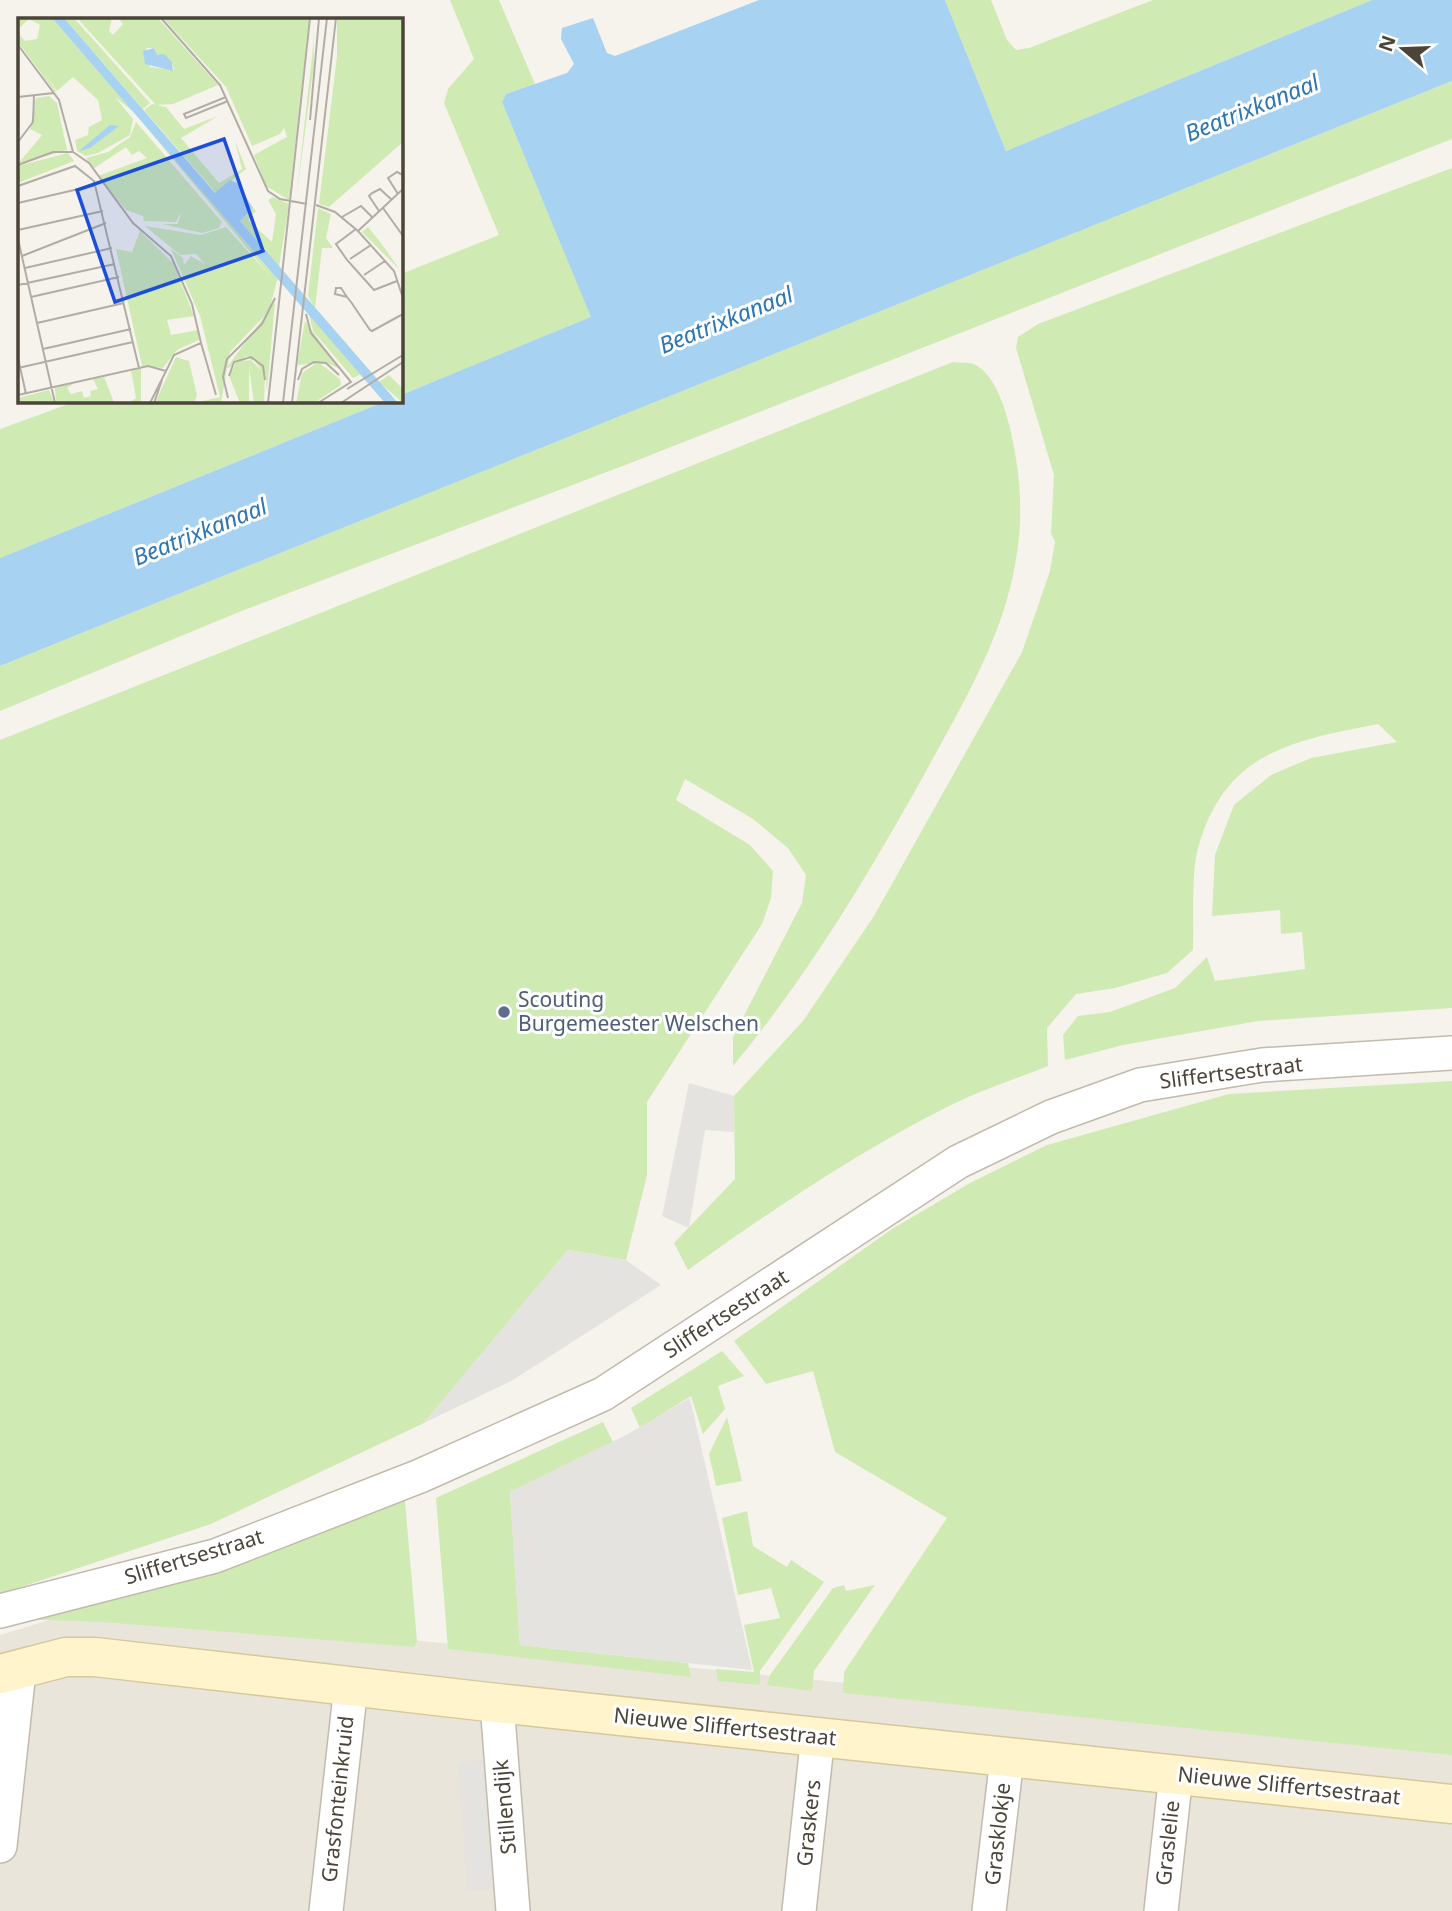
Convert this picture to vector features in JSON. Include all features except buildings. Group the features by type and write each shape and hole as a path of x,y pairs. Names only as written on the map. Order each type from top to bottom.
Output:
{"street":[{"name":"Sliffertsestraat","path":"0,1611 215,1556 420,1476 603,1394 958,1162 1051,1117 1140,1085 1248,1067 1452,1053"},
{"name":"Nieuwe Sliffertsestraat","path":"9,1672 66,1657 95,1657 496,1703 1452,1804"},
{"path":"0,1846 9,1672"},
{"name":"Grasfonteinkruid","path":"326,1911 351,1686"},
{"name":"Stillendijk","path":"496,1703 513,1911"},
{"name":"Graskers","path":"799,1911 818,1735"},
{"name":"Grasklokje","path":"989,1911 1007,1758"},
{"name":"Graslelie","path":"1161,1911 1175,1774"}],"shaded area":[{"path":"689,1083 734,1096 734,1132 705,1130 689,1228 662,1216"},
{"path":"568,1250 626,1260 661,1285 513,1380 424,1423"},
{"path":"690,1398 752,1670 520,1645 510,1492 626,1435"},
{"path":"89,1608 1452,1743 1452,1911 0,1911 0,1635"},
{"path":"484,1760 493,1889 467,1891 458,1762"}],"green space":[{"path":"450,0 499,0 535,84 506,94 502,102 592,317 402,395 402,274 499,235 444,103 448,89 474,59"},
{"path":"945,0 991,0 1007,40 1016,50 1029,48 1153,0 1372,0 1006,151"},
{"path":"1452,81 1452,139 633,462 239,612 0,711 0,666"},
{"path":"1452,168 1452,1008 1258,1021 1123,1045 1065,1060 1063,1035 1078,1016 1110,1012 1175,988 1207,957 1215,981 1305,969 1302,932 1281,934 1280,910 1212,916 1215,855 1234,805 1271,775 1311,758 1397,742 1378,724 1290,745 1266,756 1244,771 1225,791 1210,816 1196,858 1193,950 1167,973 1115,988 1076,994 1047,1028 1048,1066 964,1099 884,1141 784,1203 688,1270 674,1243 735,1179 734,1096 803,1021 874,916 1022,652 1050,571 1055,542 1051,533 1054,475 1016,348 1018,337 1038,324"},
{"path":"953,362 974,364 988,375 1002,402 1013,444 1020,493 1020,526 1011,586 1003,613 970,690 886,842 814,957 733,1066 733,1037 802,903 806,875 788,848 753,819 685,779 676,800 750,845 773,871 771,898 762,924 647,1102 647,1175 626,1260 568,1250 424,1423 211,1524 0,1594 0,740"},
{"path":"74,402 384,402 0,558 0,429"},
{"path":"1452,1081 1452,1755 843,1693 844,1672 947,1518 835,1452 813,1371 766,1384 734,1341 892,1229 970,1183 1047,1145 1229,1094"},
{"path":"722,1351 744,1376 718,1386 725,1409 703,1434 691,1396 640,1428 631,1408"},
{"path":"727,1417 742,1481 716,1486 709,1454"},
{"path":"603,1422 613,1442 510,1492 520,1645 688,1663 691,1677 448,1649 436,1498"},
{"path":"405,1501 417,1641 414,1647 102,1622 18,1619 217,1573"},
{"path":"747,1511 753,1546 787,1567 791,1560 824,1582 760,1671 760,1685 718,1681 716,1669 754,1672 744,1625 780,1618 771,1588 738,1595 722,1518"},
{"path":"844,1585 846,1591 875,1585 814,1671 812,1691 767,1685 770,1675 833,1588"}],"water":[{"name":"Beatrixkanaal","path":"759,0 945,0 1006,151 1372,0 1452,0 1452,81 0,666 0,558 384,402 402,402 402,395 591,317 502,102 506,94 567,73 574,64 561,39 562,28 593,18 607,53 615,56"}],"place":[{"name":"Scouting Burgemeester Welschen","path":"504,1012"}]}
